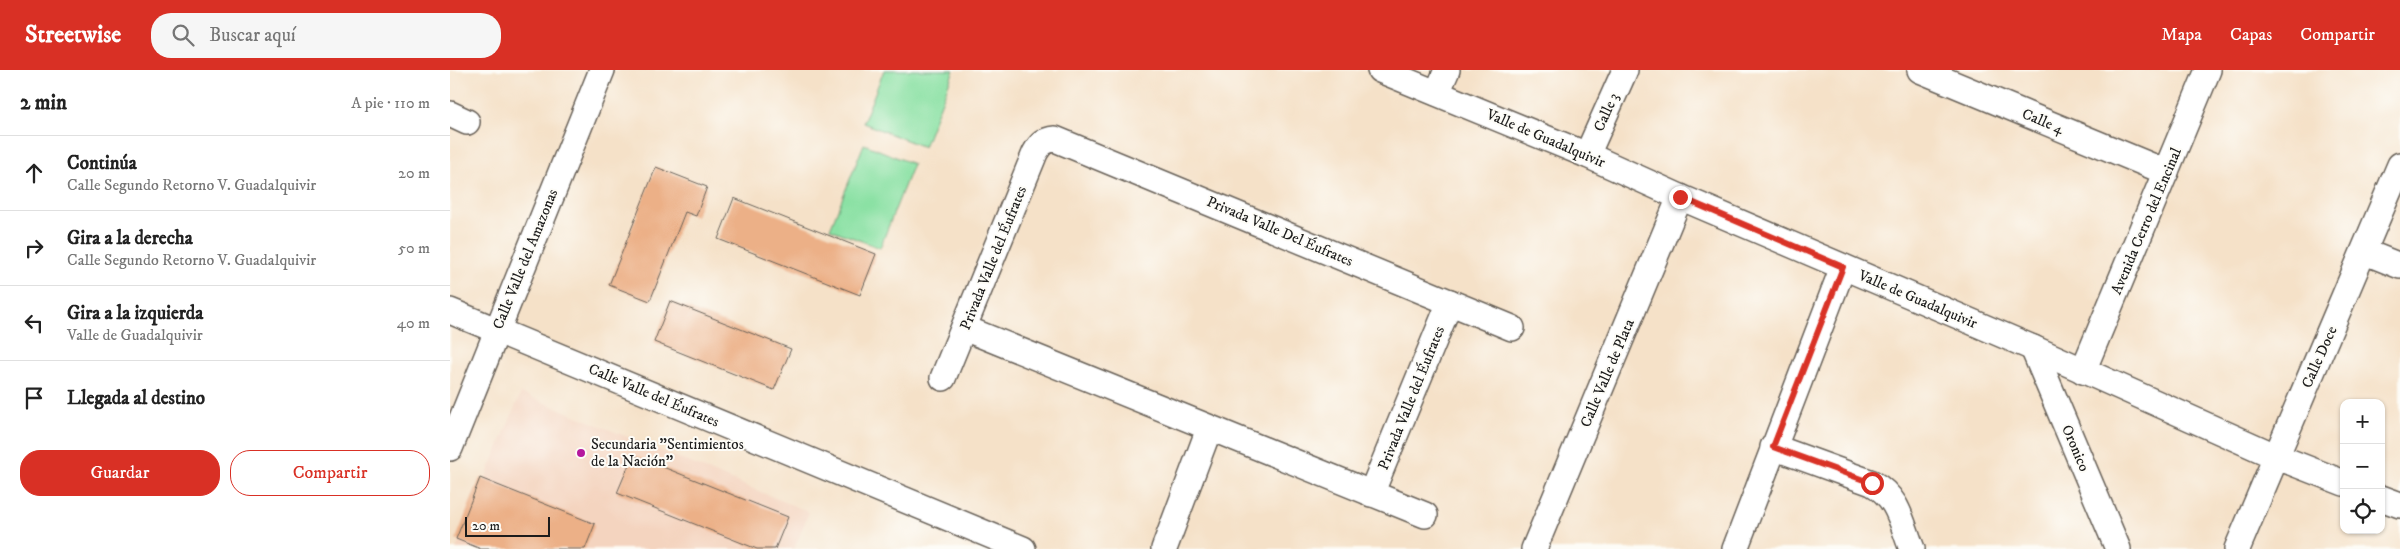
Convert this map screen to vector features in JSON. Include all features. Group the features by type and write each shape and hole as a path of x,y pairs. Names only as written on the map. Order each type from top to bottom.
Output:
{"street":[{"name":"Calle Valle del Amazonas","path":"450,448 496,329 602,70"},
{"name":"Valle de Guadalquivir","path":"1380,70 1587,155 1680,197 2033,348 2276,456 2340,481"},
{"path":"1437,93 1447,70"},
{"name":"Calle 3","path":"1587,155 1625,70"},
{"name":"Calle 4","path":"1920,70 2166,172"},
{"name":"Avenida Cerro del Encinal","path":"2083,371 2208,70"},
{"name":"Privada Valle Del Éufrates","path":"1046,140 1064,141 1512,328"},
{"name":"Privada Valle del Éufrates","path":"943,378 1035,153 1046,140"},
{"name":"Calle Doce","path":"2237,549 2365,252 2400,165"},
{"name":"Calle Valle de Plata","path":"1534,549 1680,197"},
{"path":"2365,252 2400,266"},
{"path":"1735,549 1843,267"},
{"name":"Privada Valle del Éufrates","path":"1371,494 1450,302"},
{"name":"Calle Valle del Éufrates","path":"450,310 1023,549"},
{"name":"Privada Valle Del Éufrates","path":"964,328 1424,516"},
{"name":"Oronico","path":"2033,348 2118,549"},
{"path":"1164,549 1210,428"},
{"path":"1773,447 1872,483 1885,491 1894,502 1912,549"},
{"path":"2385,499 2400,505"}],"shaded area":[{"name":"Secundaria \"Sentimientos de la Nación\"","path":"521,393 809,512 794,549 456,549"}],"green space":[{"path":"884,70 954,70 924,147 863,123"},
{"path":"864,144 913,164 880,248 830,229"}],"building":[{"path":"656,167 707,187 696,216 685,212 650,301 609,285"},
{"path":"734,198 876,254 860,295 718,239"},
{"path":"670,301 791,349 774,390 654,342"},
{"path":"633,455 788,517 775,549 757,549 617,493"},
{"path":"480,478 595,524 585,549 481,549 456,539"}],"place":[{"name":"Secundaria \"Sentimientos de la Nación\"","path":"581,453"}],"route":[{"path":"1680,197 1843,267 1773,447 1872,483"}]}
